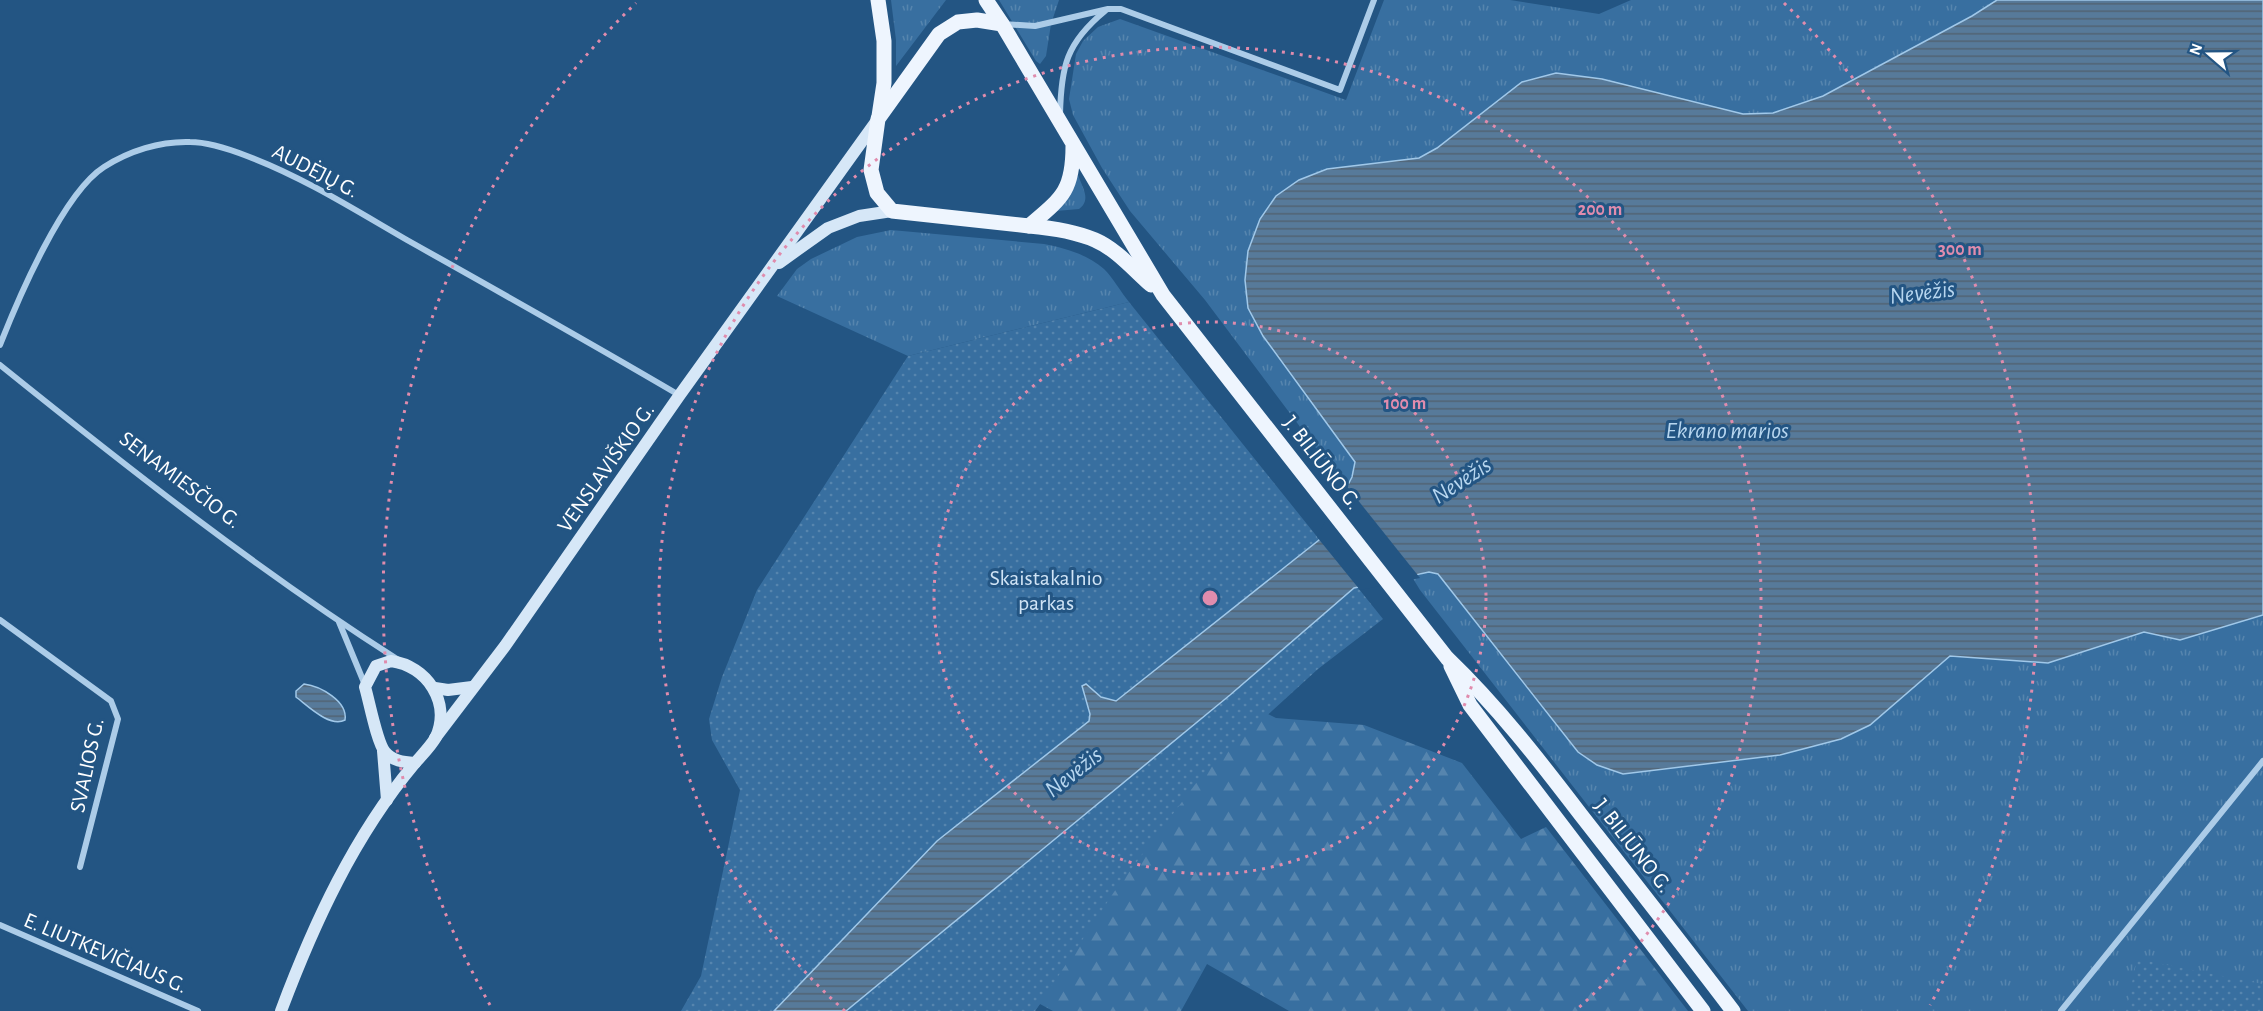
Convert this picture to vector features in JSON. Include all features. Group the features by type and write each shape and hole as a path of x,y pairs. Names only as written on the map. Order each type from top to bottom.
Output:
{"main road":[{"path":"878,0 884,41 884,83 871,170 877,193 892,211 1029,226 1061,198 1070,182 1073,146 986,0"},
{"path":"878,119 939,34 958,22 977,20 1002,24"},
{"name":"VENSLAVIŠKIO G.","path":"435,738 511,637 679,396 878,119"},
{"name":"J. BILIŪNO G.","path":"1073,146 1163,294 1447,658 1482,691 1513,728 1733,1011"},
{"name":"VENSLAVIŠKIO G.","path":"770,269 828,228 860,216 892,211"},
{"name":"J. BILIŪNO G.","path":"1029,226 1060,229 1096,240 1120,257 1163,294"},
{"name":"J. BILIŪNO G.","path":"1447,658 1470,705 1703,1011"},
{"path":"281,1011 301,957 360,840 387,800 435,738 440,711 435,688 416,670 404,663 391,661 376,666 366,687 383,751 387,800"},
{"path":"435,688 448,690 472,687"},
{"path":"383,751 402,762 415,763"}],"street":[{"path":"1002,24 1035,26 1107,9 1121,9 1340,90 1374,0"},
{"path":"1060,124 1061,80 1073,45 1087,26 1107,9"},
{"name":"AUDĖJŲ G.","path":"0,345 23,290 64,211 94,174 126,155 158,144 191,142 224,148 284,170 557,323 679,396"},
{"name":"SENAMIESČIO G.","path":"0,365 80,430 339,622 404,663"},
{"name":"SVALIOS G.","path":"0,620 111,701 115,709 118,719 80,867"},
{"path":"339,622 366,687"},
{"path":"2061,1011 2263,761"},
{"name":"E. LIUTKEVIČIAUS G.","path":"0,925 198,1011"}],"green space":[{"path":"891,0 946,0 896,66 896,40"},
{"path":"999,0 1059,0 1051,24 1046,56 1040,64 1036,61"},
{"path":"1384,0 1510,0 1599,14 1631,0 1997,0 1972,16 1823,96 1773,113 1743,114 1602,79 1556,73 1499,99 1437,148 1419,158 1388,162 1248,308 1263,336 1355,462 1355,470 1346,488 1205,300 1130,211 1102,168 1073,115 1069,99 1076,54 1083,41 1098,27 1120,19 1346,100"},
{"path":"1078,175 1085,193 1085,202 1079,209 1056,211"},
{"path":"891,230 1044,244 1067,250 1090,259 1104,269 1129,302 908,356 777,296 797,269 811,259 857,237"},
{"name":"Skaistakalnio parkas","path":"1129,302 1383,619 1318,669 1203,774 1114,892 1035,1011 681,1011 701,976 740,790 712,740 709,719 722,677 757,590 908,356"},
{"path":"1429,572 1438,574 1578,752 1623,774 1780,755 1841,739 1870,725 1950,656 2048,663 2144,632 2180,640 2263,615 2263,1011 1748,1011 1420,590 1412,577"},
{"path":"1230,695 1276,718 1364,725 1462,763 1521,839 1546,827 1688,1011 1289,1011 1207,964 1181,1011 1053,1011 1040,1004 1035,1011 846,1011"},
{"path":"2137,959 2263,984 2260,1011 2126,1011"}],"water":[{"name":"Ekrano marios","path":"1997,0 2263,0 2263,615 2180,640 2144,632 2048,663 1950,656 1870,725 1841,739 1780,755 1623,774 1597,765 1578,752 1438,574 1429,572 1354,588 1230,695 846,1011 774,1011 937,841 1089,721 1090,714 1082,686 1086,684 1101,697 1116,701 1319,540 1352,477 1355,462 1263,336 1248,308 1245,280 1248,251 1260,219 1276,196 1299,180 1327,169 1419,158 1437,148 1522,82 1556,73 1602,79 1743,114 1773,113 1823,96 1972,16"},
{"path":"304,684 325,691 338,701 345,713 345,720 339,722 326,719 296,697 296,691"}],"pier":[{"path":"1345,484 1420,578 1360,590 1317,537"}],"water label":[{"name":"Nevėžis","path":"1922,292"},
{"name":"Nevėžis","path":"1461,480"},
{"name":"Nevėžis","path":"1073,772"}]}
